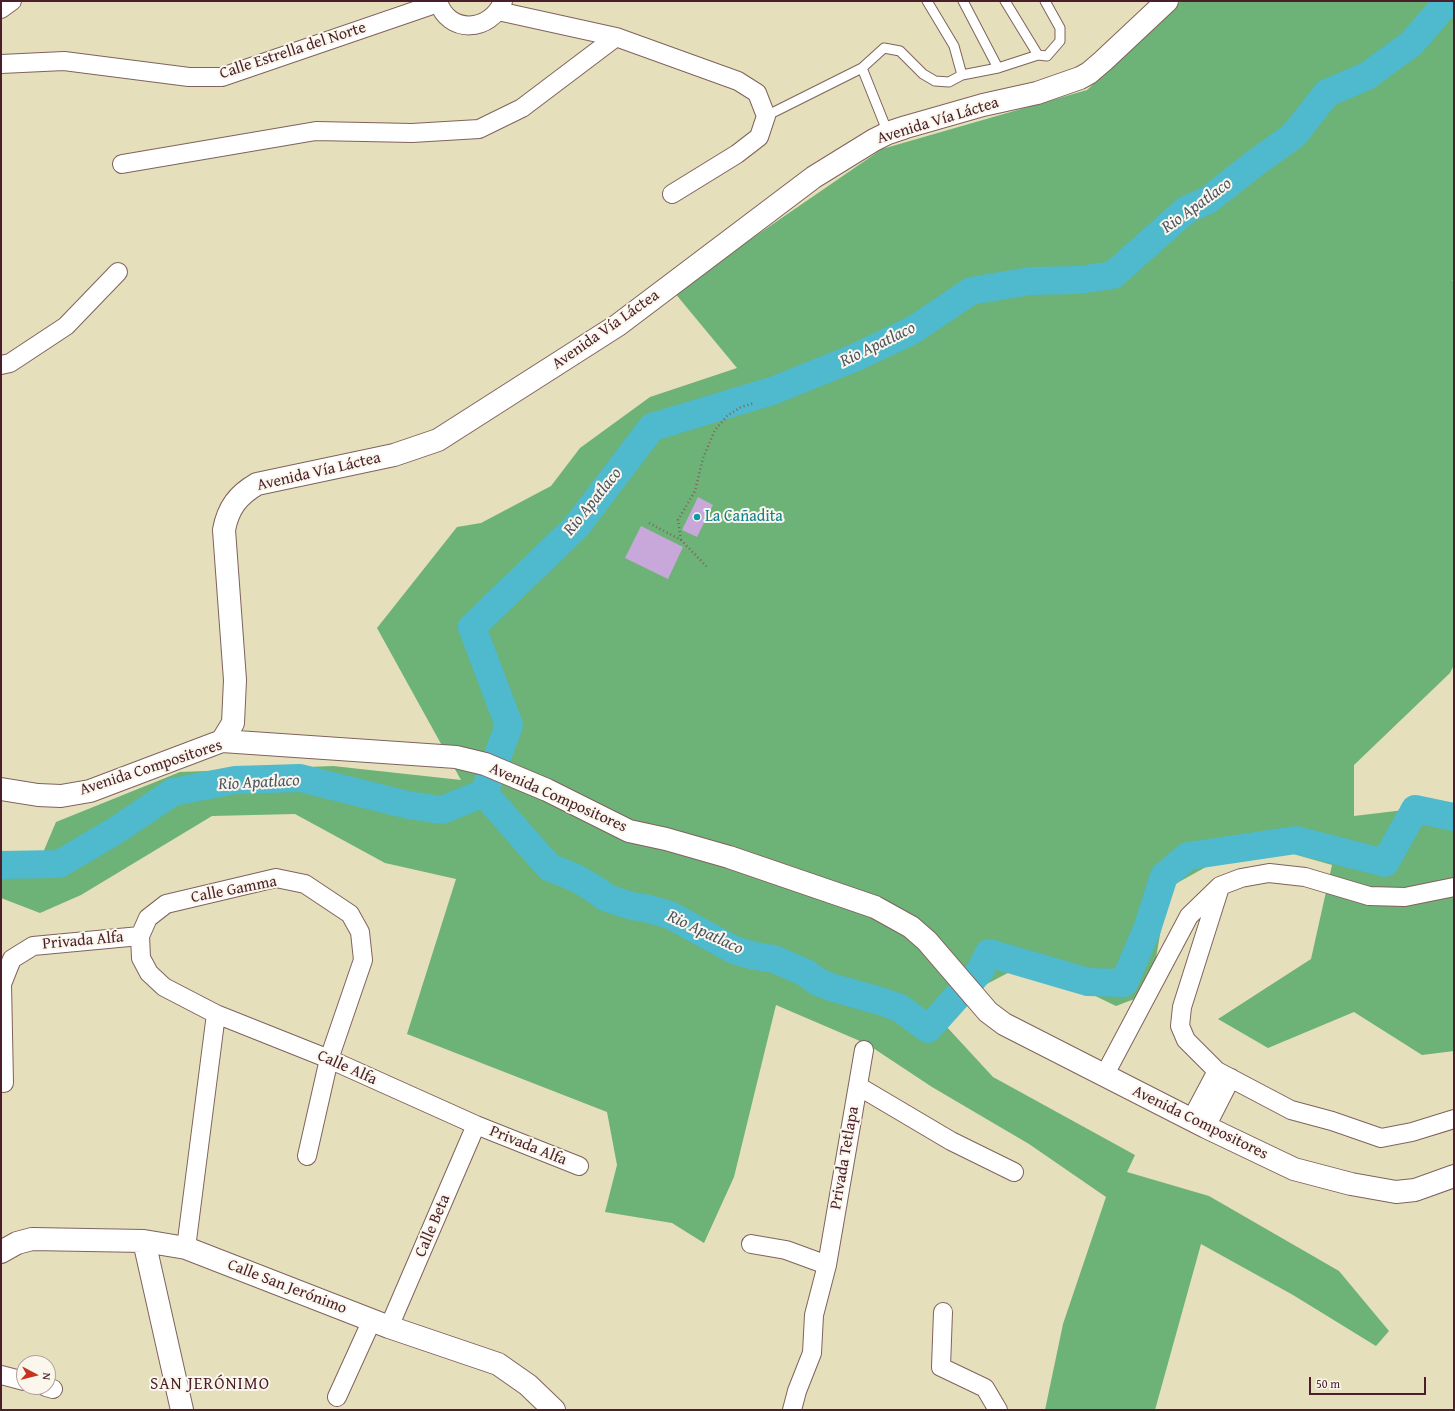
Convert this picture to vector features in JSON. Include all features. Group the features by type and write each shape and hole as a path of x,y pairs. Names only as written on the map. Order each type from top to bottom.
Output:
{"street":[{"path":"1,9 12,1"},
{"name":"Avenida Vía Láctea","path":"222,742 233,723 235,680 224,530 226,520 230,512 245,491 257,484 394,455 438,440 618,325 814,176 888,133 983,105 1036,93 1080,78 1089,73 1103,61 1167,1"},
{"path":"438,2 443,12 451,20 471,26 482,24 491,19 501,6 616,36 738,81 757,93 766,116 759,137 737,154 672,194"},
{"name":"Calle Estrella del Norte","path":"1,64 64,61 189,77 222,77 438,2"},
{"path":"122,164 316,131 412,133 479,129 522,108 616,36"},
{"path":"1,365 10,363 66,326 118,272"},
{"name":"Avenida Compositores","path":"1,789 38,795 61,796 90,791 222,742 456,758 485,764 547,790 629,831 666,839 729,857 875,907 911,927 927,941 988,1012 1004,1024 1199,1124 1294,1169 1351,1184 1396,1192 1415,1190 1454,1176"},
{"path":"1104,1076 1188,916 1220,886 1241,878 1268,873 1305,877 1369,896 1405,897 1454,887"},
{"name":"Calle Gamma","path":"140,936 148,918 166,904 276,878 305,884 350,914 360,932 363,960 329,1059 307,1156"},
{"path":"1220,886 1182,1007 1180,1026 1186,1040 1224,1075 1291,1110 1332,1121 1381,1138 1412,1132 1454,1119"},
{"name":"Calle Alfa","path":"140,936 141,958 149,973 164,987 216,1014 329,1059 476,1125"},
{"name":"Privada Alfa","path":"4,1083 2,984 12,959 33,946 140,936"},
{"path":"186,1248 216,1014"},
{"name":"Privada Tetlapa","path":"792,1410 797,1391 812,1353 814,1315 826,1265 864,1050"},
{"path":"1199,1124 1224,1075"},
{"path":"858,1086 951,1141 1014,1172"},
{"name":"Privada Alfa","path":"476,1125 579,1166"},
{"name":"Calle Beta","path":"337,1397 381,1323 476,1125"},
{"name":"Calle San Jerónimo","path":"1,1252 17,1243 32,1239 144,1241 186,1248 381,1323 498,1364 528,1384 554,1410"},
{"path":"144,1241 182,1410"},
{"path":"751,1244 786,1250 826,1265"},
{"path":"943,1312 941,1367 985,1388 998,1410"},
{"path":"1,1375 16,1379"}],"lane":[{"path":"927,1 954,46 962,75"},
{"path":"963,1 998,68"},
{"path":"1005,1 1038,55"},
{"path":"766,116 862,68 884,48 900,51 923,74 935,81 949,82 962,75 998,68 1038,55 1046,56 1060,41 1060,28 1045,1"},
{"path":"862,68 888,133"}],"path":[{"path":"681,540 678,520 695,491 702,458 715,430 727,416 741,407 755,403"},
{"path":"649,523 681,540 708,568"}],"green space":[{"path":"1181,1 1454,1 1454,278 1452,281 1454,280 1454,665 1450,673 1354,765 1354,816 1454,804 1454,1051 1422,1055 1354,1012 1268,1048 1218,1019 1311,959 1332,865 1251,842 1168,888 1150,993 1116,1006 1027,963 933,1012 993,1077 1135,1155 1127,1172 1209,1196 1339,1271 1389,1331 1376,1346 1293,1295 1201,1244 1155,1410 1045,1410 1063,1324 1106,1197 1029,1144 932,1087 867,1044 776,1005 734,1177 704,1243 672,1223 605,1212 617,1165 607,1112 407,1034 456,879 385,863 295,814 212,816 81,895 40,913 1,898 1,853 42,855 56,822 180,772 333,766 461,780 377,628 457,527 481,523 551,486 580,448 650,397 737,368 674,292 882,149 1087,90"}],"building":[{"name":"La Cañadita","path":"698,497 713,505 697,537 682,530"},
{"path":"641,526 683,547 668,579 625,558"}],"waterway":[{"name":"Rio Apatlaco","path":"1,865 59,864 115,831 173,792 235,780 300,778 408,805 442,810 484,793 509,725 472,627 576,527 652,427 772,391 854,358 913,330 971,291 1030,281 1078,280 1113,275 1186,210 1208,200 1294,135 1327,93 1367,76 1412,43 1448,1"},
{"path":"484,793 549,867 576,878 607,898 632,906 670,915 734,950 755,956 774,959 806,973 818,982 900,1008 928,1029 980,971 989,953 1088,982 1124,983 1147,929 1164,876 1188,856 1296,840 1385,863 1415,809 1454,817"}],"place":[{"name":"La Cañadita","path":"697,517"}],"district":[{"name":"SAN JERÓNIMO","path":"210,1385"}]}
